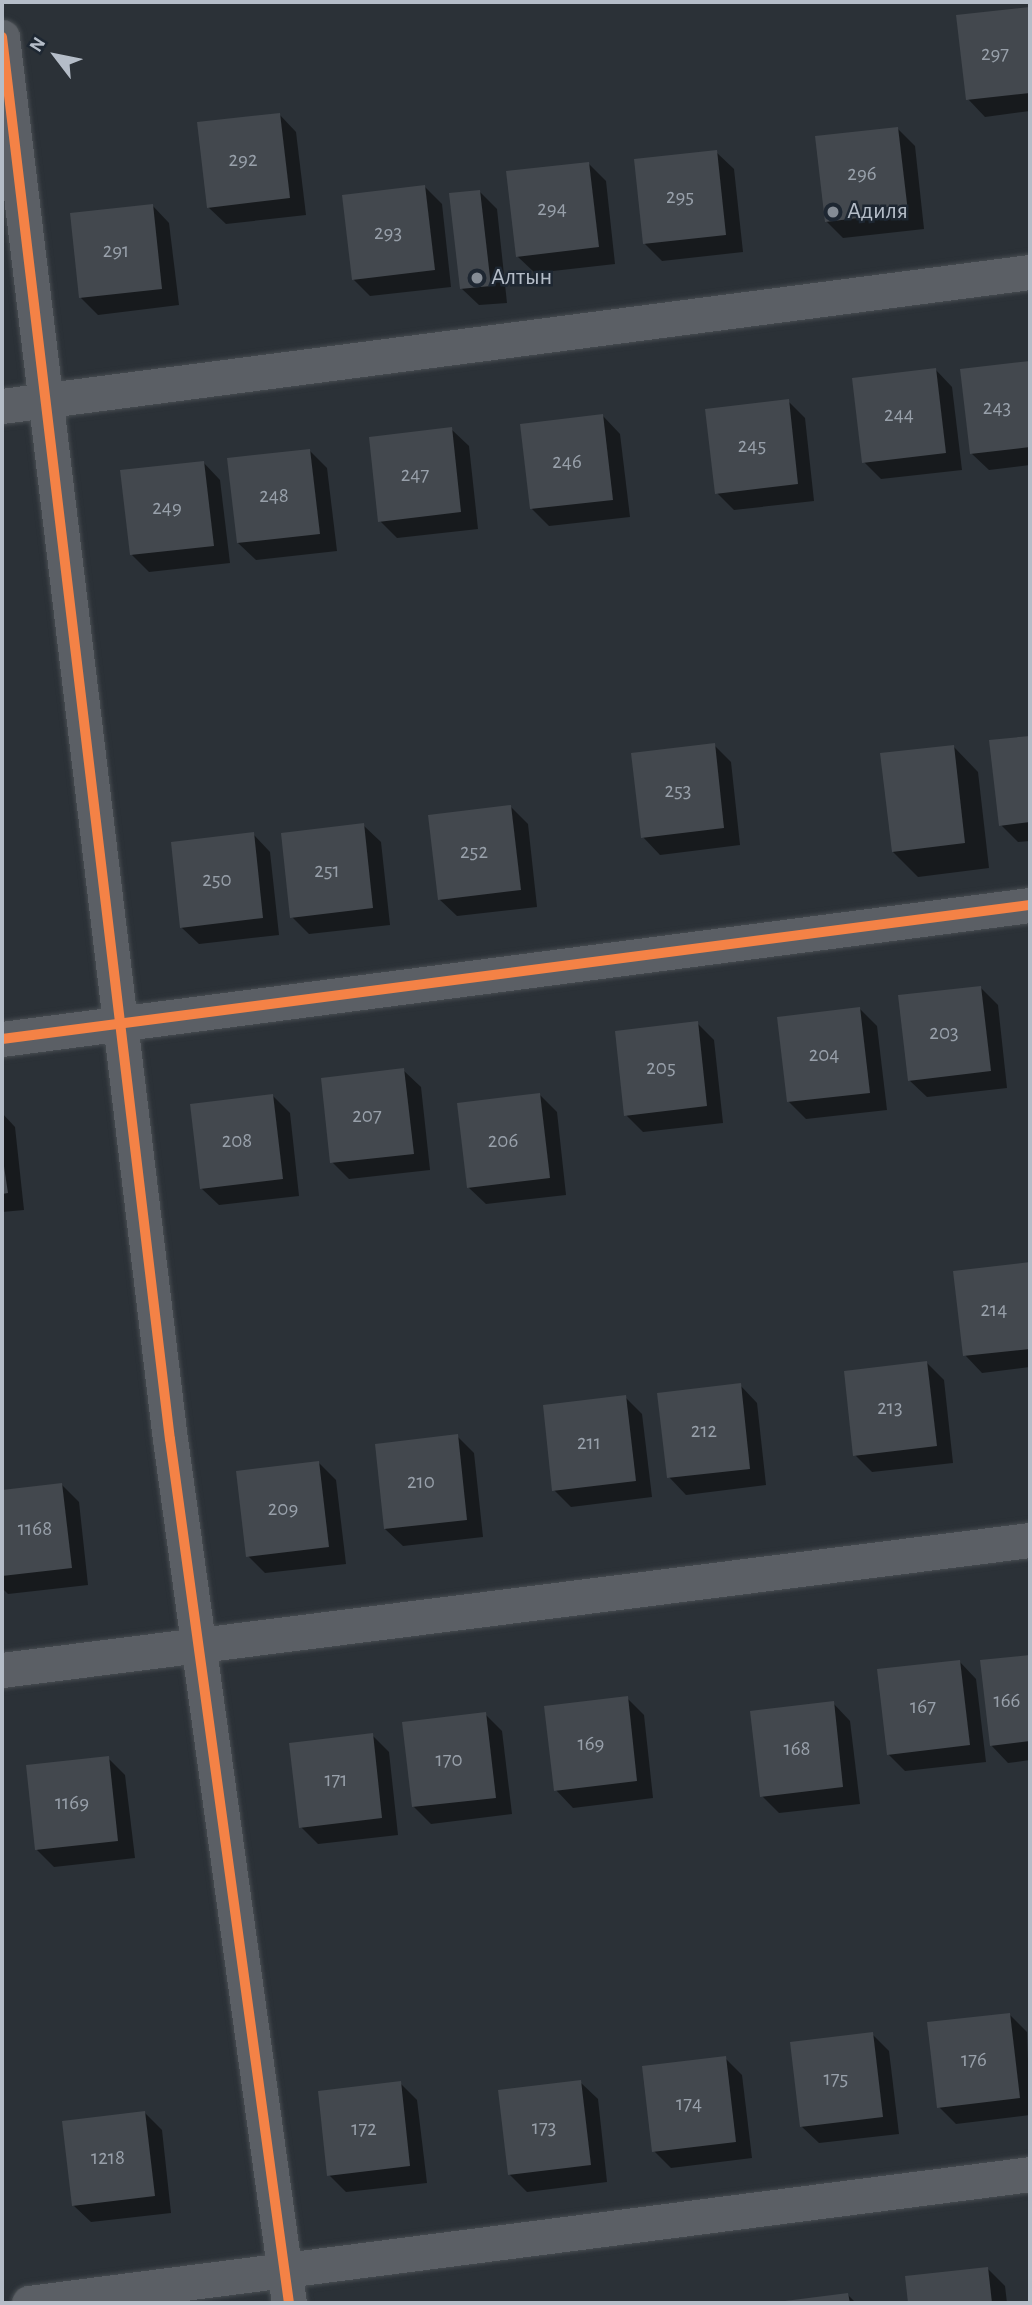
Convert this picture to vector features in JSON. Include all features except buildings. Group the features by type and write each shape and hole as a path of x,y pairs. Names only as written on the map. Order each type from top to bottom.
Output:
{"street":[{"path":"2,37 198,1645 289,2303"},
{"path":"2,406 1030,272"},
{"path":"2,1039 1030,905"},
{"path":"2,1670 1030,1540"},
{"path":"29,2303 1030,2174"}],"cycle path":[{"path":"2,37 170,1439 289,2303"},
{"path":"2,1039 1030,905"}],"place":[{"name":"Адиля","path":"833,212"},
{"name":"Алтын","path":"477,278"}]}
